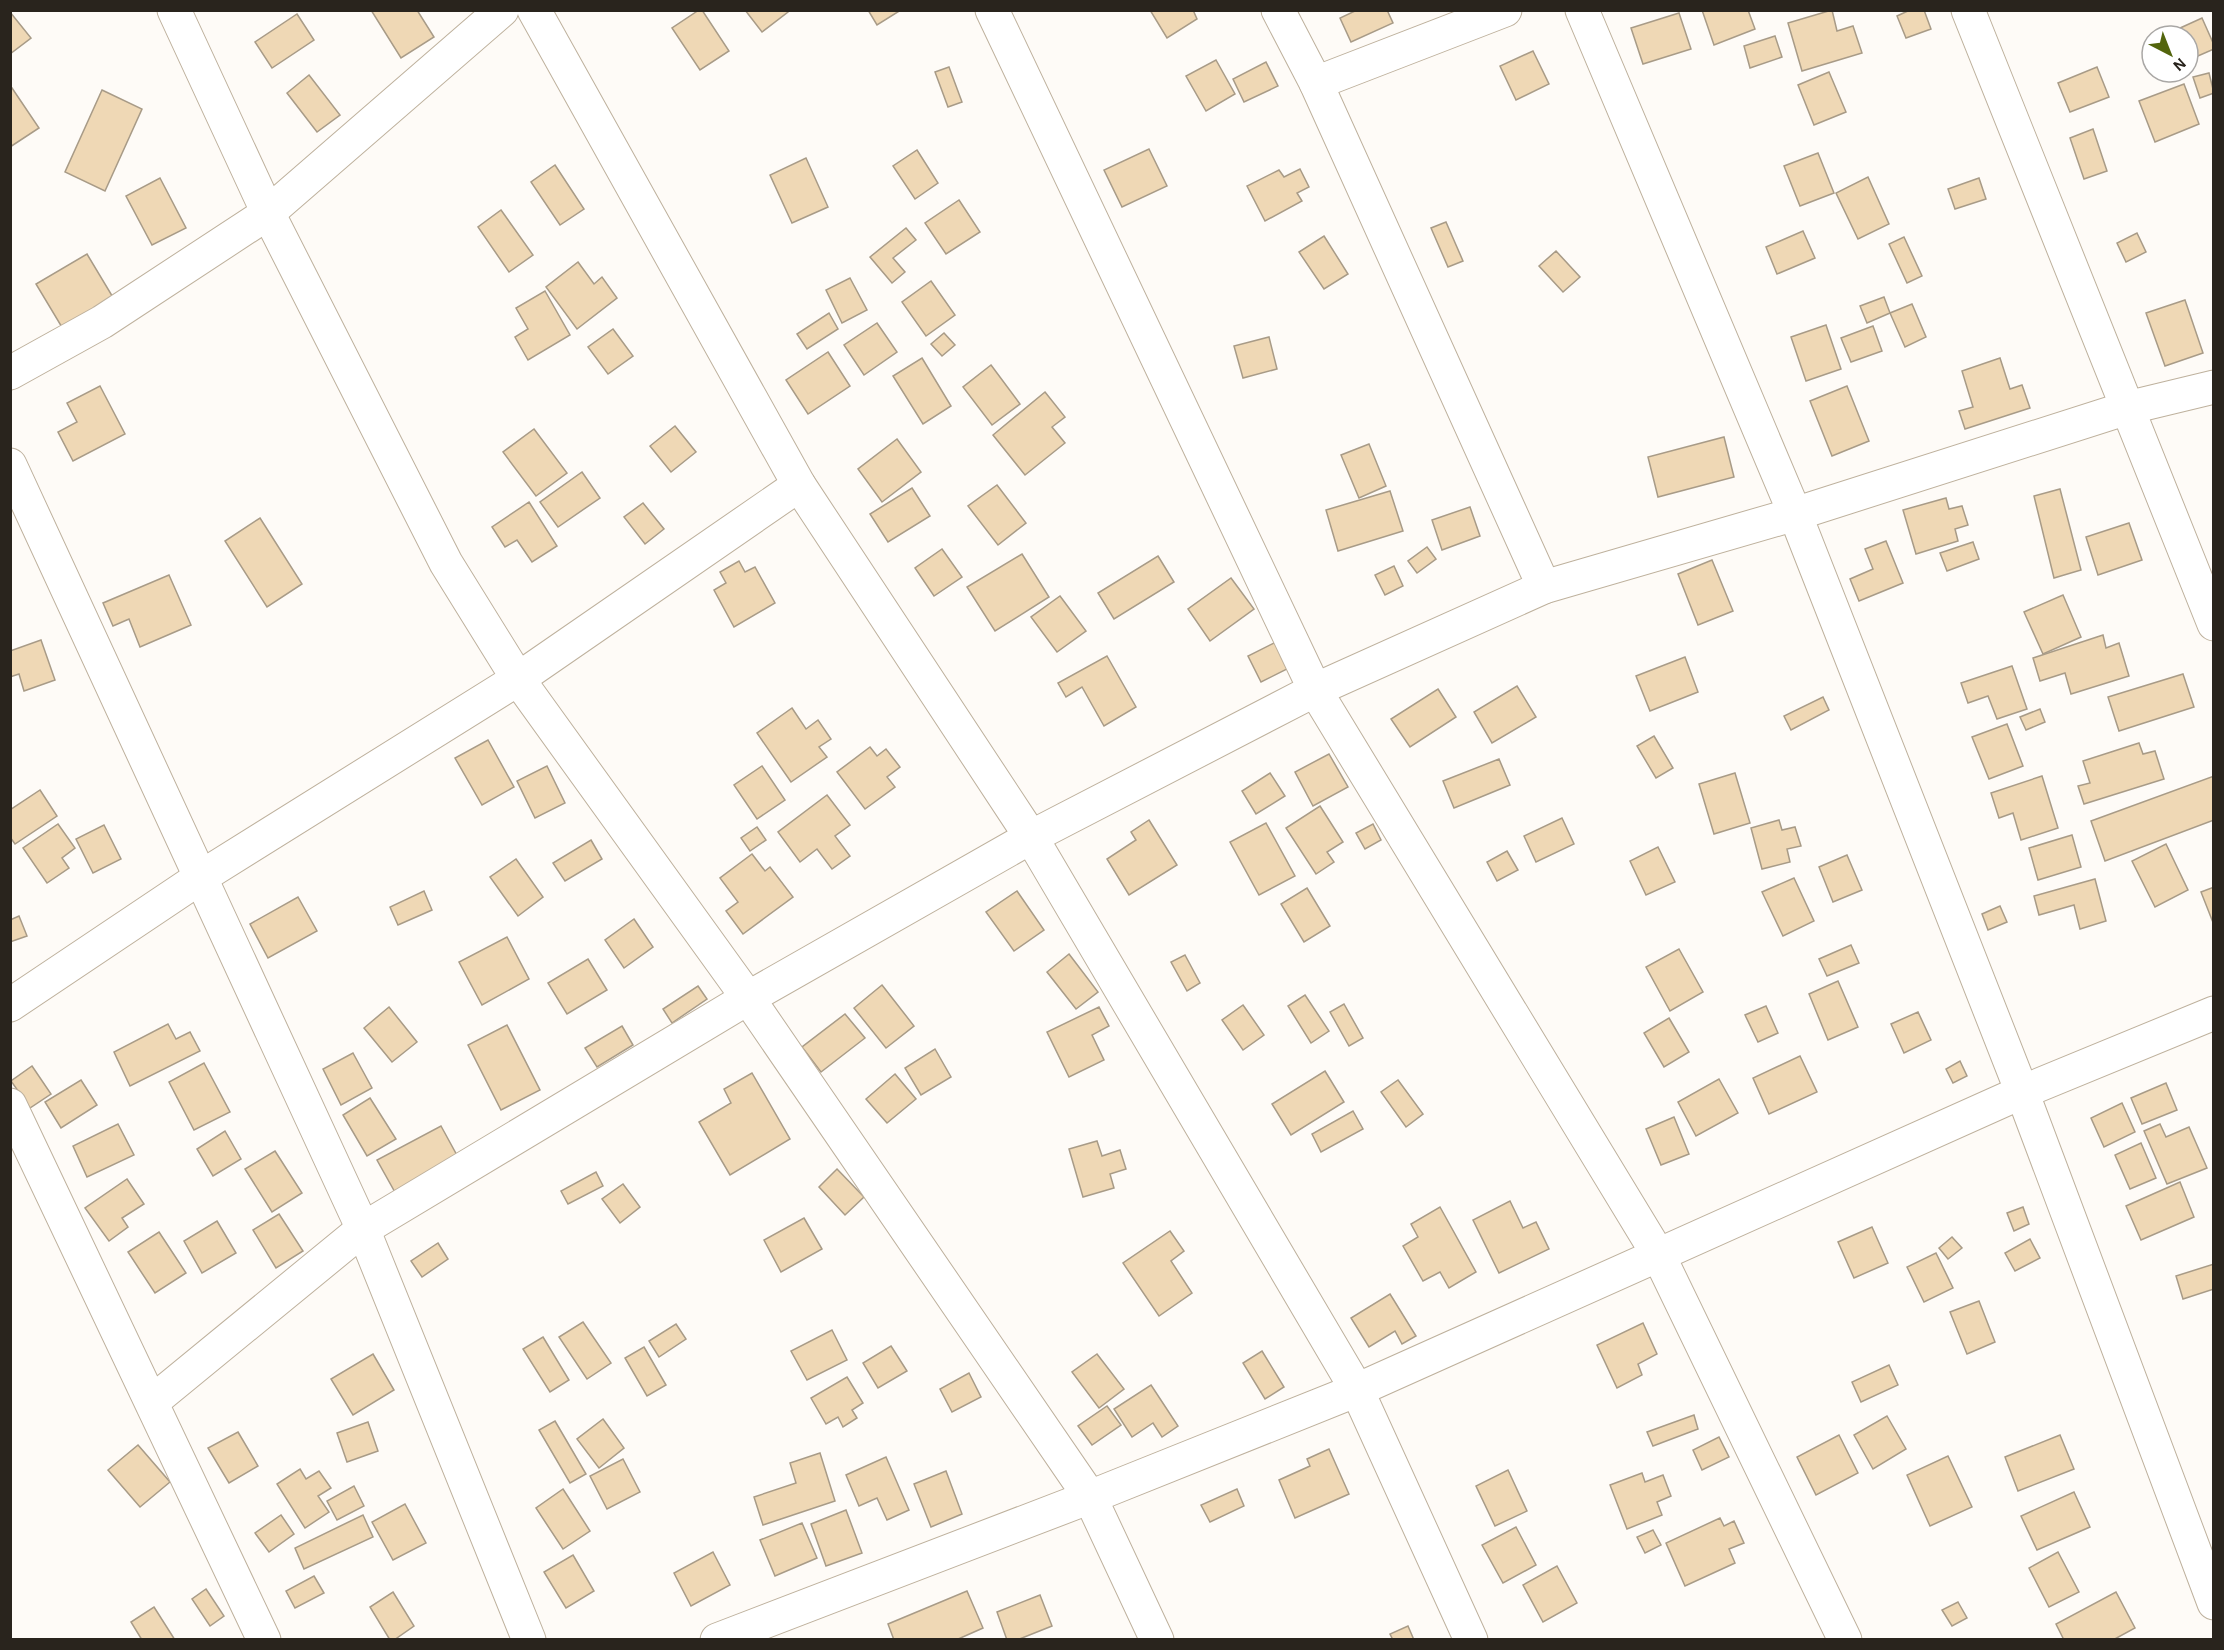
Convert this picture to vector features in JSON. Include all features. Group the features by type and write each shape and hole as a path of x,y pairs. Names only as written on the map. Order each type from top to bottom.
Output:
{"street":[{"path":"174,10 268,213 446,563 518,679 748,998 1090,1497 1157,1640"},
{"path":"10,373 102,322 268,213 502,10"},
{"path":"534,10 800,485 1031,837 1358,1390 1472,1640"},
{"path":"992,10 1315,690 1659,1256 1845,1640"},
{"path":"1278,10 1316,83 1544,587"},
{"path":"1316,83 1505,10"},
{"path":"1582,10 1795,514 2022,1092 2214,1603"},
{"path":"1968,10 2214,624"},
{"path":"152,1402 363,1229 748,998 1031,837 1315,690 1544,587 1795,514 2127,408 2214,387"},
{"path":"10,465 363,1229 530,1640"},
{"path":"10,1005 201,877 518,679 800,485"},
{"path":"717,1640 1090,1497 1358,1390 2022,1092 2214,1013"},
{"path":"10,1105 264,1640"}],"building":[{"path":"371,10 417,10 434,37 401,58"},
{"path":"702,10 729,51 700,70 672,28"},
{"path":"745,10 787,10 788,12 762,32"},
{"path":"868,10 901,10 877,25"},
{"path":"1150,10 1193,10 1197,19 1167,38"},
{"path":"1357,10 1387,10 1393,23 1351,42 1340,18"},
{"path":"1702,10 1748,10 1755,29 1714,45"},
{"path":"1832,10 1837,31 1853,26 1862,53 1802,71 1788,23"},
{"path":"1910,10 1924,10 1931,29 1906,38 1897,16"},
{"path":"10,12 31,38 10,54"},
{"path":"1679,13 1691,49 1643,64 1631,28"},
{"path":"297,14 314,40 272,68 255,42"},
{"path":"2202,18 2214,49 2200,55 2200,24 2189,24"},
{"path":"1775,36 1782,57 1750,68 1744,46"},
{"path":"1533,51 1549,84 1516,100 1500,66"},
{"path":"1216,60 1235,94 1206,111 1186,76"},
{"path":"1266,62 1278,86 1244,102 1233,79"},
{"path":"949,67 962,102 948,107 935,72"},
{"path":"2097,67 2109,97 2070,112 2058,83"},
{"path":"1829,72 1846,112 1814,125 1798,85"},
{"path":"2209,73 2214,93 2200,98 2195,84 2200,84 2200,75"},
{"path":"309,75 340,115 317,132 287,93"},
{"path":"2184,84 2199,124 2155,142 2139,101"},
{"path":"12,88 39,128 10,147 10,89"},
{"path":"102,90 142,109 105,191 65,172"},
{"path":"2093,129 2107,171 2084,179 2070,138"},
{"path":"1149,149 1167,186 1122,207 1104,170"},
{"path":"917,150 938,183 915,199 893,166"},
{"path":"1818,153 1834,193 1800,206 1784,166"},
{"path":"806,158 828,207 792,223 770,175"},
{"path":"555,165 584,209 560,225 531,182"},
{"path":"1300,169 1309,187 1297,193 1302,201 1265,221 1247,186 1279,170 1284,177"},
{"path":"1868,177 1889,224 1858,239 1836,193"},
{"path":"160,178 186,228 152,245 126,196"},
{"path":"1979,178 1986,199 1955,209 1948,189"},
{"path":"959,200 980,232 946,254 925,223"},
{"path":"501,210 533,255 509,272 478,227"},
{"path":"1446,222 1463,261 1448,267 1431,228"},
{"path":"906,228 916,240 893,258 905,272 892,283 870,257"},
{"path":"1803,231 1815,258 1777,274 1766,247"},
{"path":"2137,233 2146,252 2126,262 2117,243"},
{"path":"1324,236 1348,274 1324,289 1299,252"},
{"path":"1904,237 1922,276 1907,283 1889,244"},
{"path":"1556,251 1580,277 1563,292 1539,266"},
{"path":"87,254 114,299 63,329 36,284"},
{"path":"578,262 594,284 602,277 617,298 577,329 546,287"},
{"path":"850,278 867,310 842,323 826,290"},
{"path":"931,281 955,315 926,336 902,302"},
{"path":"545,291 570,335 528,360 515,337 528,329 516,308"},
{"path":"1884,297 1890,313 1867,323 1860,306"},
{"path":"2185,300 2203,353 2165,366 2146,313"},
{"path":"1912,304 1926,337 1905,347 1890,313"},
{"path":"829,313 838,329 807,349 797,334"},
{"path":"877,323 897,352 864,375 844,345"},
{"path":"1826,325 1841,369 1806,381 1791,337"},
{"path":"1873,326 1882,351 1851,362 1841,338"},
{"path":"613,329 633,356 608,374 588,347"},
{"path":"944,333 955,345 942,356 931,344"},
{"path":"1269,337 1277,369 1243,378 1234,346"},
{"path":"828,352 850,386 808,414 786,380"},
{"path":"922,358 951,406 923,424 893,376"},
{"path":"2000,358 2010,389 2022,385 2030,408 1965,429 1959,411 1973,407 1962,371"},
{"path":"991,365 1020,404 992,425 963,387"},
{"path":"100,386 125,434 73,461 58,432 77,422 67,403"},
{"path":"1847,386 1869,441 1832,456 1810,401"},
{"path":"1045,392 1065,417 1052,427 1065,443 1025,475 993,435"},
{"path":"675,426 696,452 671,472 650,446"},
{"path":"534,429 567,473 536,496 503,452"},
{"path":"1724,437 1734,477 1658,497 1648,457"},
{"path":"897,439 921,472 882,502 858,469"},
{"path":"1369,444 1386,486 1359,498 1341,455"},
{"path":"582,472 600,498 558,527 540,502"},
{"path":"997,485 1026,523 998,545 968,506"},
{"path":"912,488 930,516 888,542 870,514"},
{"path":"2060,489 2081,570 2054,578 2034,496"},
{"path":"1390,491 1403,531 1338,551 1326,510"},
{"path":"1946,498 1949,509 1962,506 1968,525 1955,529 1958,541 1916,554 1903,510"},
{"path":"529,502 557,546 532,562 517,540 505,547 492,527"},
{"path":"643,503 664,529 645,544 624,517"},
{"path":"1470,507 1480,536 1442,550 1432,520"},
{"path":"260,518 302,584 267,607 225,541"},
{"path":"2129,523 2142,560 2098,575 2086,537"},
{"path":"1886,541 1903,583 1859,601 1850,579 1873,569 1865,549"},
{"path":"1973,542 1979,559 1947,571 1940,553"},
{"path":"1427,547 1436,559 1417,573 1408,561"},
{"path":"942,549 962,577 934,596 915,568"},
{"path":"1022,554 1049,597 995,631 967,587"},
{"path":"1158,556 1174,582 1114,619 1098,593"},
{"path":"1712,560 1733,611 1698,625 1678,574"},
{"path":"739,561 745,572 755,567 775,603 734,627 714,590 726,583 720,572"},
{"path":"1394,566 1403,586 1385,595 1375,575"},
{"path":"169,575 191,625 140,647 129,619 113,626 103,603"},
{"path":"1231,578 1254,609 1210,641 1188,609"},
{"path":"2063,595 2081,637 2043,654 2024,612"},
{"path":"1060,596 1086,631 1057,652 1031,617"},
{"path":"2103,635 2106,648 2119,643 2129,676 2071,694 2065,673 2040,681 2033,658"},
{"path":"41,640 55,680 24,691 19,674 10,677 10,651"},
{"path":"1276,642 1289,668 1261,682 1248,656"},
{"path":"1107,656 1136,707 1104,726 1082,687 1066,697 1058,683"},
{"path":"1685,657 1698,692 1650,711 1636,676"},
{"path":"2012,666 2027,709 1997,719 1988,696 1968,703 1961,683"},
{"path":"2183,674 2194,707 2119,731 2108,697"},
{"path":"1517,686 1536,717 1492,743 1474,712"},
{"path":"1438,689 1456,717 1410,747 1391,719"},
{"path":"1823,697 1829,710 1791,730 1784,716"},
{"path":"792,708 806,729 818,720 831,739 819,747 827,757 791,782 757,733"},
{"path":"2040,709 2045,722 2026,730 2020,717"},
{"path":"2007,724 2023,766 1989,779 1972,737"},
{"path":"1654,736 1673,768 1656,778 1637,746"},
{"path":"488,740 514,787 482,805 455,758"},
{"path":"2139,743 2143,754 2155,751 2164,779 2084,804 2078,786 2090,783 2083,761"},
{"path":"870,747 877,756 886,749 900,767 887,777 895,787 865,809 837,772"},
{"path":"1329,754 1348,787 1313,806 1295,772"},
{"path":"1499,759 1510,785 1454,808 1443,781"},
{"path":"547,766 565,803 535,818 517,781"},
{"path":"762,766 785,800 757,819 734,785"},
{"path":"1270,773 1285,796 1256,814 1242,791"},
{"path":"1735,773 1750,823 1714,834 1699,784"},
{"path":"2042,776 2058,828 2021,840 2013,813 1999,818 1991,793"},
{"path":"2214,776 2214,820 2105,861 2091,821"},
{"path":"40,790 57,816 15,844 10,837 10,810"},
{"path":"827,795 850,825 835,836 850,856 832,869 817,849 800,862 778,832"},
{"path":"1320,806 1343,842 1327,852 1334,862 1316,874 1286,828"},
{"path":"1562,818 1574,844 1536,862 1524,836"},
{"path":"1149,820 1177,865 1129,895 1107,859 1136,840 1131,832"},
{"path":"1779,820 1782,830 1795,827 1801,846 1787,849 1790,862 1762,869 1751,828"},
{"path":"1266,823 1295,876 1259,895 1230,842"},
{"path":"58,824 75,848 62,858 69,868 47,883 23,848"},
{"path":"1373,824 1381,840 1365,849 1356,833"},
{"path":"104,825 121,859 93,873 76,839"},
{"path":"757,827 766,840 750,851 741,838"},
{"path":"2072,835 2081,867 2038,880 2029,848"},
{"path":"591,840 602,859 565,881 553,863"},
{"path":"2166,844 2188,890 2155,907 2132,861"},
{"path":"1658,847 1675,882 1646,895 1630,861"},
{"path":"1507,851 1518,870 1497,881 1487,862"},
{"path":"752,854 765,871 770,867 793,897 743,934 726,911 738,902 720,878"},
{"path":"1847,855 1862,890 1833,902 1819,867"},
{"path":"516,859 543,897 518,916 490,877"},
{"path":"1794,878 1814,921 1783,936 1762,892"},
{"path":"2095,879 2106,921 2080,929 2074,905 2039,915 2034,896"},
{"path":"2214,887 2214,925 2201,892"},
{"path":"1307,888 1330,926 1304,942 1281,904"},
{"path":"424,891 432,910 398,925 390,907"},
{"path":"1017,891 1044,930 1014,951 986,912"},
{"path":"298,897 317,931 268,958 250,924"},
{"path":"2000,906 2007,922 1988,930 1982,914"},
{"path":"19,916 27,936 10,942 10,920"},
{"path":"634,919 653,947 624,968 605,940"},
{"path":"507,937 529,979 482,1005 459,962"},
{"path":"1851,945 1859,963 1827,976 1819,959"},
{"path":"1679,949 1703,992 1670,1011 1646,967"},
{"path":"1069,954 1098,992 1076,1009 1047,972"},
{"path":"1185,955 1200,983 1187,991 1171,962"},
{"path":"588,959 607,990 567,1014 548,983"},
{"path":"1838,981 1858,1027 1828,1040 1809,994"},
{"path":"882,985 914,1026 886,1048 854,1008"},
{"path":"698,986 707,999 672,1023 663,1009"},
{"path":"1305,995 1329,1031 1311,1043 1288,1006"},
{"path":"1344,1004 1363,1038 1349,1046 1330,1012"},
{"path":"1243,1005 1264,1035 1243,1050 1222,1020"},
{"path":"1766,1006 1778,1033 1758,1042 1745,1015"},
{"path":"389,1007 417,1042 392,1062 364,1028"},
{"path":"1099,1007 1109,1026 1092,1035 1104,1060 1069,1077 1047,1032"},
{"path":"1918,1012 1931,1040 1904,1053 1891,1024"},
{"path":"845,1014 865,1038 821,1072 802,1047"},
{"path":"1669,1018 1689,1052 1664,1067 1644,1033"},
{"path":"168,1024 176,1039 190,1032 200,1051 130,1086 114,1052"},
{"path":"507,1025 540,1090 501,1110 468,1045"},
{"path":"622,1026 633,1045 597,1067 585,1048"},
{"path":"935,1049 951,1077 921,1095 905,1068"},
{"path":"353,1053 372,1088 341,1105 323,1069"},
{"path":"1800,1056 1817,1092 1769,1114 1753,1078"},
{"path":"1960,1061 1967,1076 1953,1083 1946,1069"},
{"path":"204,1063 230,1112 194,1130 169,1082"},
{"path":"32,1066 51,1094 30,1108 11,1081"},
{"path":"1325,1071 1344,1102 1291,1135 1272,1104"},
{"path":"752,1073 790,1139 730,1175 699,1122 731,1103 724,1089"},
{"path":"895,1074 916,1099 887,1123 866,1099"},
{"path":"1719,1079 1738,1113 1696,1136 1678,1102"},
{"path":"81,1080 97,1105 61,1128 45,1102"},
{"path":"1398,1080 1423,1114 1406,1127 1381,1092"},
{"path":"2166,1083 2177,1110 2142,1124 2131,1098"},
{"path":"370,1098 396,1139 367,1156 343,1115"},
{"path":"2122,1103 2135,1132 2104,1147 2091,1118"},
{"path":"1353,1111 1363,1129 1321,1152 1312,1134"},
{"path":"1674,1117 1689,1154 1661,1165 1646,1129"},
{"path":"118,1124 134,1155 87,1177 73,1146"},
{"path":"2160,1124 2166,1137 2189,1127 2207,1168 2167,1184 2144,1131"},
{"path":"441,1126 459,1159 396,1194 377,1160"},
{"path":"225,1131 241,1159 213,1176 197,1149"},
{"path":"1097,1141 1102,1156 1120,1150 1126,1169 1110,1174 1114,1188 1083,1197 1069,1149"},
{"path":"2141,1143 2156,1178 2130,1189 2115,1155"},
{"path":"275,1151 302,1193 272,1212 245,1169"},
{"path":"837,1169 864,1197 845,1215 819,1187"},
{"path":"596,1172 603,1186 568,1204 561,1191"},
{"path":"127,1179 144,1204 122,1218 128,1227 109,1241 85,1208"},
{"path":"2180,1182 2194,1217 2141,1240 2126,1206"},
{"path":"623,1184 640,1207 620,1223 602,1199"},
{"path":"1510,1201 1523,1228 1536,1222 1549,1249 1499,1273 1473,1220"},
{"path":"1440,1207 1476,1272 1449,1288 1440,1272 1423,1281 1403,1246 1418,1237 1411,1224"},
{"path":"2023,1207 2029,1224 2014,1231 2007,1213"},
{"path":"279,1214 303,1251 276,1268 253,1230"},
{"path":"804,1218 822,1249 781,1272 764,1240"},
{"path":"217,1221 236,1253 202,1273 184,1241"},
{"path":"1872,1227 1888,1263 1854,1278 1838,1242"},
{"path":"1170,1231 1184,1251 1171,1261 1192,1293 1159,1316 1123,1263"},
{"path":"159,1232 186,1273 155,1293 128,1252"},
{"path":"1952,1237 1962,1248 1948,1259 1939,1248"},
{"path":"2030,1239 2040,1258 2015,1271 2005,1253"},
{"path":"438,1243 448,1259 422,1277 411,1261"},
{"path":"1936,1253 1953,1288 1924,1302 1907,1267"},
{"path":"2214,1264 2214,1289 2183,1299 2176,1276"},
{"path":"1390,1294 1416,1336 1402,1344 1395,1331 1369,1347 1351,1318"},
{"path":"1979,1301 1995,1342 1967,1354 1950,1312"},
{"path":"583,1322 611,1363 587,1379 559,1337"},
{"path":"1643,1323 1657,1354 1638,1364 1642,1375 1617,1388 1597,1345"},
{"path":"676,1324 686,1339 659,1357 649,1341"},
{"path":"832,1330 847,1360 807,1380 791,1351"},
{"path":"543,1337 569,1380 550,1392 523,1349"},
{"path":"891,1346 907,1371 878,1388 863,1363"},
{"path":"644,1347 666,1385 647,1396 625,1358"},
{"path":"1262,1351 1284,1387 1265,1399 1243,1363"},
{"path":"373,1354 394,1390 353,1415 331,1379"},
{"path":"1097,1354 1124,1389 1099,1408 1072,1372"},
{"path":"1889,1365 1898,1385 1861,1402 1852,1382"},
{"path":"969,1373 981,1397 952,1412 940,1389"},
{"path":"847,1377 863,1403 852,1410 857,1418 843,1427 838,1417 826,1424 811,1398"},
{"path":"1151,1385 1178,1426 1162,1437 1153,1423 1132,1437 1114,1409"},
{"path":"1107,1406 1121,1425 1092,1445 1078,1426"},
{"path":"1694,1415 1698,1429 1653,1446 1647,1432"},
{"path":"1887,1416 1906,1449 1873,1469 1854,1435"},
{"path":"603,1419 624,1448 599,1468 577,1439"},
{"path":"555,1421 586,1474 570,1483 539,1430"},
{"path":"368,1422 378,1451 347,1462 337,1433"},
{"path":"238,1432 258,1466 229,1483 208,1448"},
{"path":"1839,1435 1858,1473 1816,1495 1797,1457"},
{"path":"2060,1435 2074,1469 2018,1491 2005,1457"},
{"path":"1719,1437 1729,1457 1702,1470 1693,1450"},
{"path":"138,1445 170,1482 140,1507 108,1470"},
{"path":"1329,1449 1349,1494 1295,1518 1279,1480 1310,1466 1307,1459"},
{"path":"820,1453 835,1501 763,1525 754,1497 796,1483 790,1463"},
{"path":"1948,1456 1972,1507 1930,1526 1907,1475"},
{"path":"886,1457 909,1510 887,1520 877,1498 859,1506 846,1475"},
{"path":"623,1459 640,1492 607,1509 590,1476"},
{"path":"300,1469 306,1479 319,1471 331,1488 318,1496 329,1512 305,1528 277,1484"},
{"path":"1508,1470 1527,1511 1495,1526 1476,1486"},
{"path":"946,1471 962,1514 931,1527 914,1484"},
{"path":"1642,1473 1645,1482 1663,1475 1671,1496 1657,1502 1662,1515 1627,1529 1610,1485"},
{"path":"354,1486 364,1506 337,1520 327,1501"},
{"path":"563,1489 590,1531 563,1549 536,1508"},
{"path":"1237,1489 1244,1506 1210,1522 1201,1505"},
{"path":"2074,1492 2090,1527 2037,1550 2021,1516"},
{"path":"405,1504 426,1543 393,1560 372,1522"},
{"path":"846,1510 862,1553 826,1566 811,1524"},
{"path":"281,1515 294,1534 269,1552 255,1533"},
{"path":"363,1515 373,1537 304,1569 295,1548"},
{"path":"1720,1518 1724,1526 1734,1521 1744,1543 1729,1549 1735,1563 1685,1586 1666,1543"},
{"path":"802,1523 817,1558 775,1576 760,1540"},
{"path":"1516,1527 1536,1565 1503,1583 1482,1545"},
{"path":"1653,1530 1661,1545 1645,1553 1637,1537"},
{"path":"713,1552 730,1585 691,1606 674,1573"},
{"path":"2058,1552 2079,1592 2049,1607 2029,1568"},
{"path":"573,1555 594,1591 566,1608 544,1572"},
{"path":"1557,1566 1577,1603 1543,1622 1523,1585"},
{"path":"314,1576 324,1593 295,1608 286,1591"},
{"path":"206,1589 224,1616 210,1626 192,1599"},
{"path":"967,1591 983,1628 956,1640 894,1640 888,1624"},
{"path":"393,1592 414,1626 394,1640 390,1640 370,1607"},
{"path":"2116,1592 2135,1628 2113,1640 2064,1640 2056,1624"},
{"path":"1040,1595 1052,1626 1017,1640 1007,1640 997,1612"},
{"path":"1958,1602 1967,1618 1952,1626 1942,1610"},
{"path":"154,1607 175,1640 142,1640 131,1622"},
{"path":"1408,1626 1414,1640 1393,1640 1390,1634"}]}
